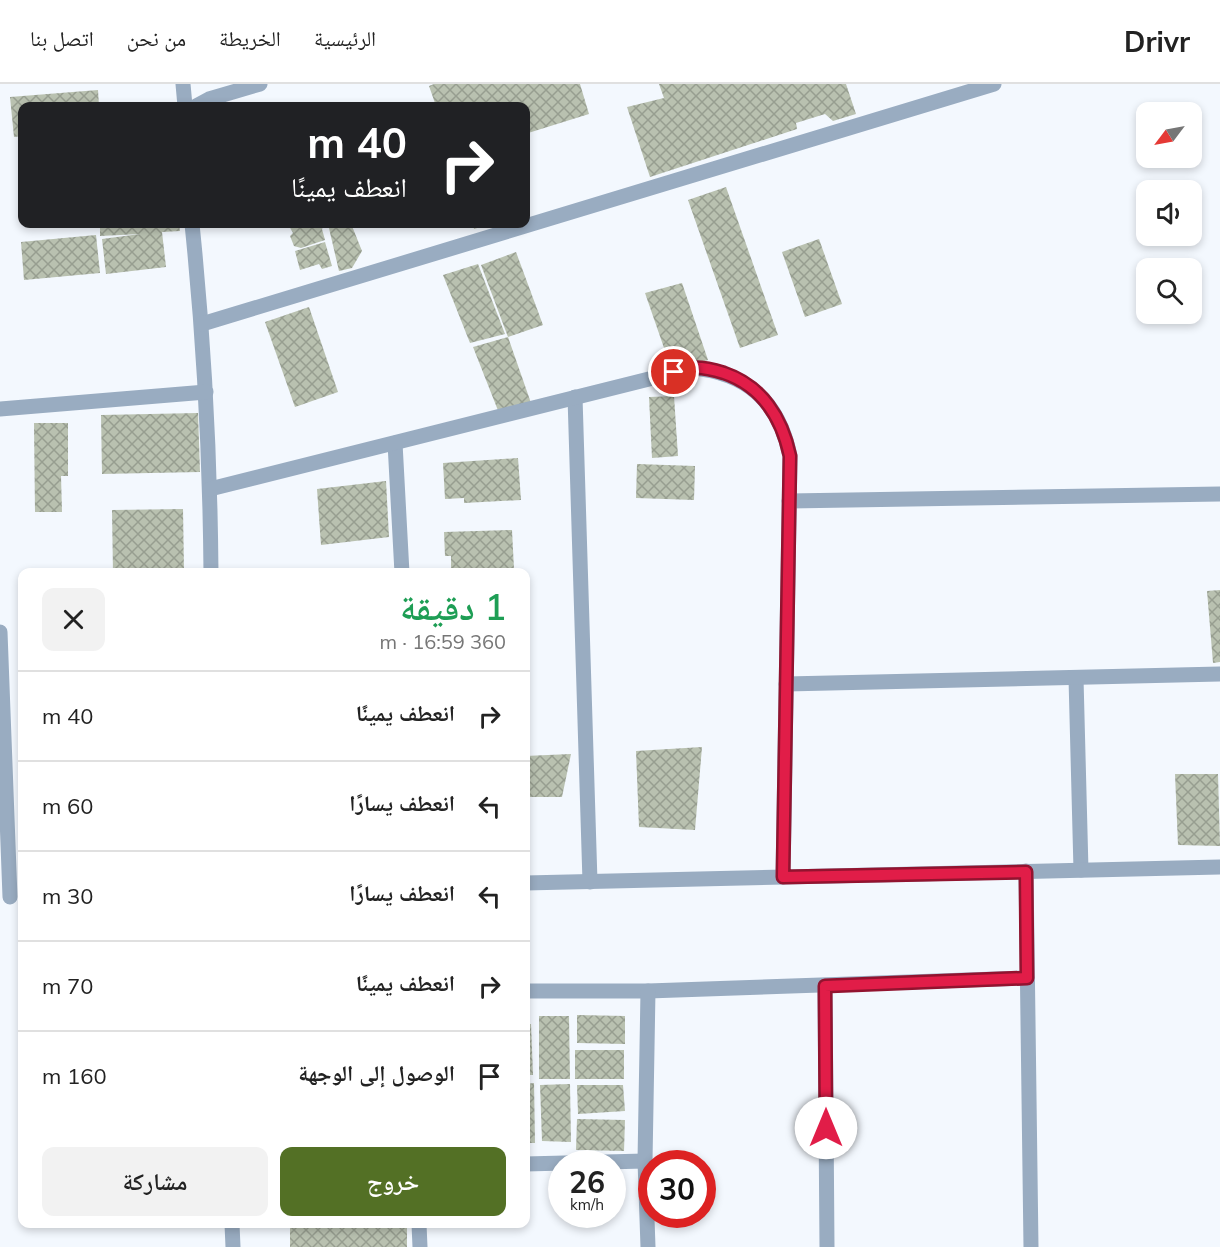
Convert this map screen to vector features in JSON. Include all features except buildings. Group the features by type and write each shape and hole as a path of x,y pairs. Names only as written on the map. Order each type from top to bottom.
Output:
{"street":[{"path":"183,84 185,102"},
{"path":"203,102 260,84"},
{"path":"530,225 994,84"},
{"path":"192,228 206,392 211,568"},
{"path":"202,324 519,228"},
{"path":"210,489 693,368 714,370 733,376 750,387 766,400 782,426 790,456 783,877"},
{"path":"0,409 206,392"},
{"path":"575,397 590,882"},
{"path":"395,443 402,568"},
{"path":"789,501 1220,494"},
{"path":"0,632 11,897"},
{"path":"786,684 1220,674"},
{"path":"1076,678 1081,870"},
{"path":"530,883 1220,867"},
{"path":"1026,872 1031,1247"},
{"path":"530,991 648,991 1027,978"},
{"path":"825,986 827,1247"},
{"path":"645,1150 648,991"},
{"path":"530,1164 638,1161"},
{"path":"232,1228 233,1247"},
{"path":"419,1228 420,1247"},
{"path":"647,1228 648,1247"}],"route":[{"path":"674,372 693,368 714,370 733,376 766,400 786,436 790,456 783,877 1026,872 1027,978 825,986 826,1128"}]}
